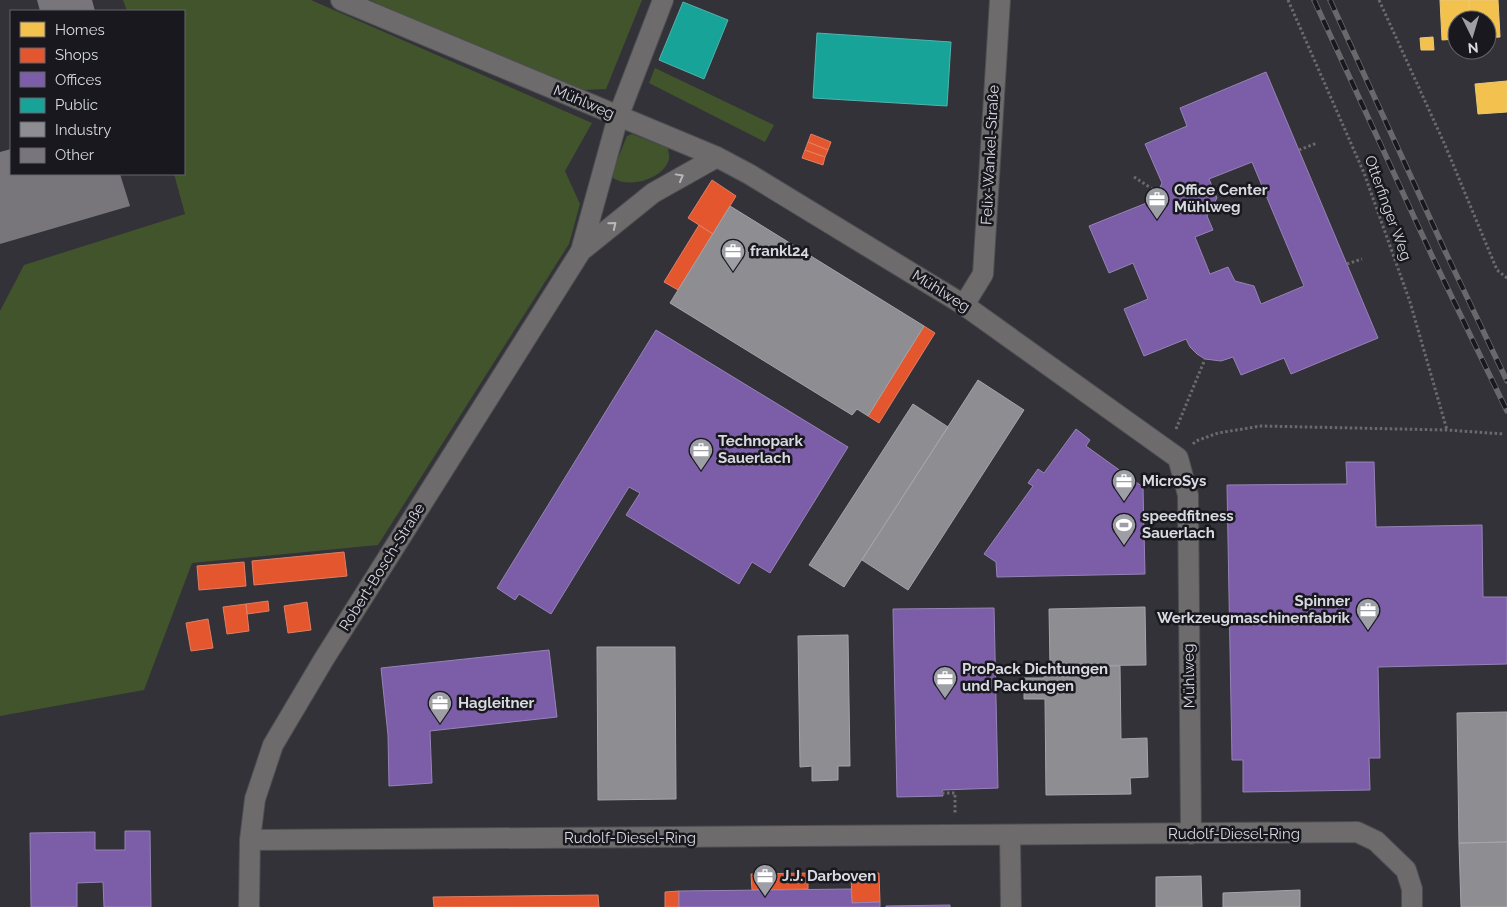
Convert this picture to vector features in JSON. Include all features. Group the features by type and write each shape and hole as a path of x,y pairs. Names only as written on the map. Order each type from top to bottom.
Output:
{"street":[{"name":"Mühlweg","path":"341,0 717,157 750,174 964,305 1178,458 1188,495 1191,834"},
{"path":"618,117 662,0"},
{"name":"Felix-Wankel-Straße","path":"964,305 983,274 1000,0"},
{"name":"Robert-Bosch-Straße","path":"249,907 250,840 255,799 273,745 324,660 581,251 618,117"},
{"name":"Robert-Bosch-Straße","path":"581,251 653,192 717,157"},
{"name":"Rudolf-Diesel-Ring","path":"250,840 1357,832 1376,841 1406,870 1412,889 1412,907"},
{"path":"1010,836 1011,907"}],"path":[{"name":"Otterfinger Weg","path":"1288,0 1364,173 1410,302 1447,430"},
{"path":"1379,0 1445,145 1497,270 1507,278"},
{"path":"1299,150 1317,143"},
{"path":"1134,177 1157,192"},
{"path":"1347,264 1362,259"},
{"path":"1180,420 1205,359"},
{"path":"1178,458 1196,441 1218,433 1261,426 1447,430 1504,434"},
{"path":"942,793 955,792 956,836"}],"green space":[{"path":"123,0 311,0 592,123 565,171 580,204 569,244 378,545 192,563 144,690 0,716 0,311 24,265 185,214 174,175 185,175 185,10 127,10"},
{"path":"370,0 642,0 606,89 581,90 464,42"},
{"path":"655,68 774,125 765,142 649,83"},
{"path":"632,134 668,148 669,159 666,166 653,177 636,182 620,181 613,178 612,173 627,136"}],"building: Homes":[{"path":"1440,0 1469,0 1470,10 1447,10 1447,40 1442,40"},
{"path":"1469,0 1498,0 1500,37 1497,37 1497,10 1470,10"},
{"path":"1433,37 1434,50 1421,50 1420,38"},
{"path":"1507,81 1507,112 1478,114 1475,84"}],"building: Shops":[{"path":"811,134 831,142 828,150 808,142"},
{"path":"808,142 828,150 825,157 805,150"},
{"path":"805,150 825,157 823,165 802,158"},
{"path":"712,180 736,196 713,234 688,218"},
{"path":"699,225 713,234 678,290 664,282"},
{"path":"924,326 935,333 879,423 868,416"},
{"path":"344,552 347,576 254,585 252,561"},
{"path":"244,562 246,586 199,590 197,566"},
{"path":"268,601 269,611 247,614 246,604"},
{"path":"307,602 311,630 288,633 284,606"},
{"path":"246,604 249,631 227,634 223,607"},
{"path":"208,619 213,648 191,651 186,623"},
{"path":"808,873 808,889 752,890 751,874"},
{"path":"879,873 880,902 852,903 851,874"},
{"path":"679,891 679,907 665,907 665,892"},
{"path":"598,895 599,907 434,907 433,897"}],"building: Offices":[{"name":"Office Center Mühlweg","path":"1266,72 1378,338 1291,374 1284,358 1241,375 1233,357 1221,361 1205,359 1190,347 1186,339 1144,356 1124,309 1148,299 1133,263 1109,273 1089,226 1154,200 1162,183 1145,144 1187,126 1180,108","holes":["1252,162 1304,286 1261,304 1254,286 1235,281 1228,267 1210,274 1195,237 1213,230 1207,216 1217,198 1209,179"]},
{"name":"Technopark Sauerlach","path":"656,330 848,447 770,573 752,562 739,584 626,515 640,493 629,487 551,614 519,594 515,600 497,588"},
{"path":"1076,429 1090,440 1086,446 1143,487 1145,574 997,577 996,562 984,554 1033,486 1028,483 1038,469 1044,473"},
{"name":"Spinner Werkzeugmaschinenfabrik","path":"1346,462 1374,462 1376,527 1482,525 1483,597 1507,597 1507,664 1378,667 1380,758 1369,758 1370,790 1243,792 1243,760 1232,760 1227,485 1347,484"},
{"name":"ProPack Dichtungen und Packungen","path":"994,608 998,788 942,790 943,796 897,797 893,609"},
{"name":"Hagleitner","path":"549,650 557,717 430,731 432,783 389,786 388,735 381,668"},
{"path":"125,831 150,831 151,907 104,907 103,882 77,883 77,907 31,907 30,833 95,832 95,850 125,850"},
{"name":"J.J. Darboven","path":"851,889 852,903 880,902 880,907 679,907 679,891"},
{"name":"J.J. Darboven","path":"950,905 950,907 886,907 886,906"}],"building: Public":[{"path":"683,2 728,20 704,79 659,60"},
{"path":"817,33 951,42 947,106 813,98"}],"building: Industry":[{"path":"730,206 924,326 868,416 857,409 852,415 670,303"},
{"path":"978,380 1024,410 908,590 862,560"},
{"path":"913,404 948,427 844,587 809,565"},
{"path":"1145,607 1146,665 1050,666 1049,609"},
{"path":"848,635 850,766 838,766 838,780 812,781 812,766 800,767 798,636"},
{"path":"597,647 675,647 676,799 598,800"},
{"path":"1120,666 1121,739 1147,738 1148,777 1130,778 1131,794 1046,795 1045,699 1024,699 1024,678 1044,678 1044,667"},
{"path":"1507,712 1507,842 1459,843 1457,713"},
{"path":"1507,842 1507,907 1461,907 1459,843"},
{"path":"1201,876 1202,907 1156,907 1156,877"},
{"path":"1300,890 1300,907 1223,907 1223,893"}],"building: Other":[{"path":"37,0 92,0 95,10 40,10"},
{"path":"10,149 10,175 120,175 130,206 0,244 0,152"}],"railway":[{"path":"1314,0 1432,256 1507,411"},
{"path":"1330,0 1507,381"}],"place":[{"name":"Office Center Mühlweg","path":"1157,220"},
{"name":"frankl24","path":"733,272"},
{"name":"Technopark Sauerlach","path":"701,471"},
{"name":"MicroSys","path":"1124,502"},
{"name":"speedfitness Sauerlach","path":"1124,546"},
{"name":"Spinner Werkzeugmaschinenfabrik","path":"1368,631"},
{"name":"ProPack Dichtungen und Packungen","path":"945,699"},
{"name":"Hagleitner","path":"440,724"},
{"name":"J.J. Darboven","path":"765,897"}]}
